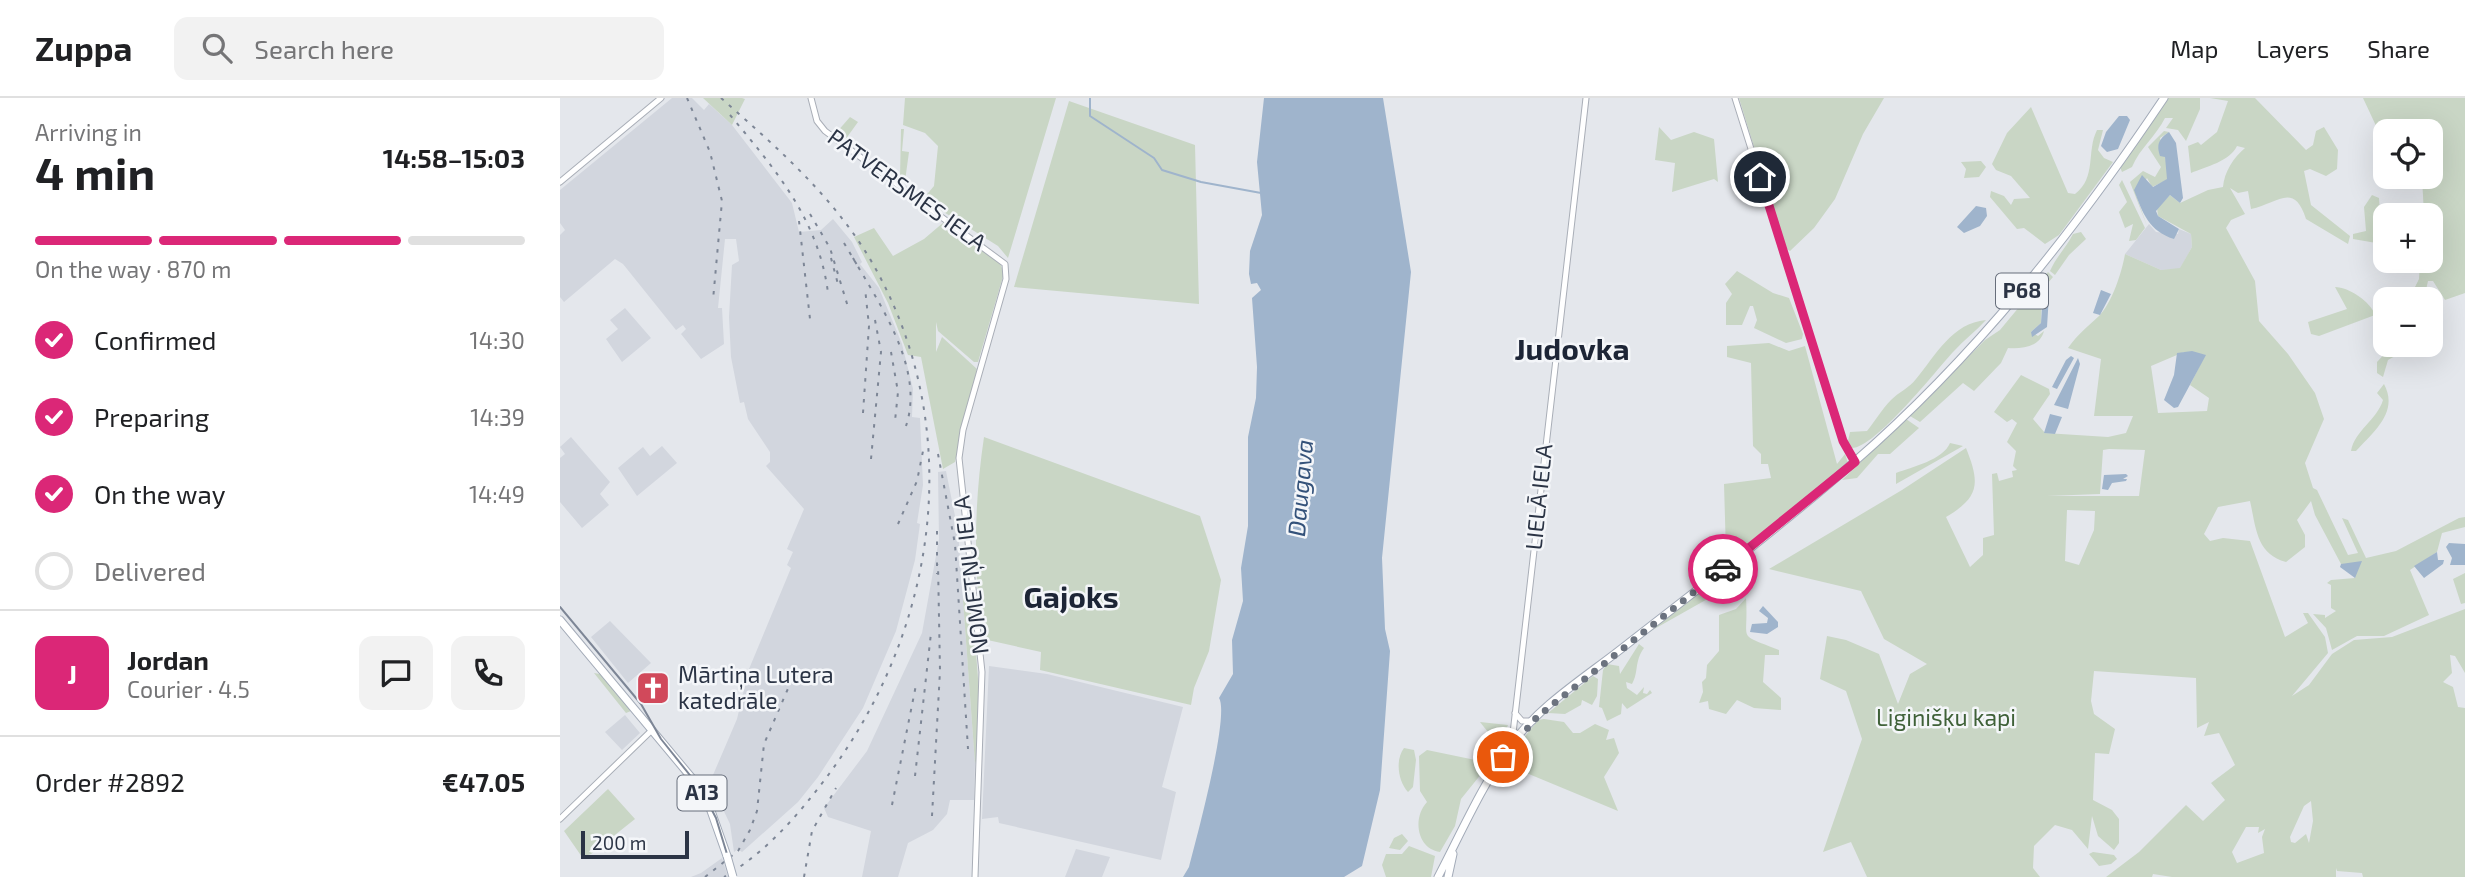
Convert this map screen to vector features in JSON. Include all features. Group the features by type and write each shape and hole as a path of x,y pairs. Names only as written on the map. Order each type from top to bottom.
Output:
{"main road":[{"name":"P68","path":"1512,743 1533,721 1855,462 1949,372 2042,268 2115,171 2164,98"},
{"name":"A13","path":"560,620 704,796 733,877"},
{"name":"LIELĀ IELA","path":"1438,877 1512,743"},
{"name":"P68","path":"1448,877 1453,850"}],"street":[{"path":"560,183 662,98"},
{"name":"PATVERSMES IELA","path":"811,98 817,121 825,131 999,257 1005,264 1006,279"},
{"name":"LIELĀ IELA","path":"1512,743 1586,98"},
{"path":"1735,98 1843,441 1855,462"},
{"name":"NOMETŅU IELA","path":"975,877 982,672 959,458 963,430 1006,279"},
{"path":"1515,712 1522,721 1533,721"},
{"path":"560,819 652,730"}],"shaded area":[{"path":"672,98 692,98 704,110 709,104 732,125 792,203 799,232 821,230 833,219 852,242 862,262 860,264 879,288 902,344 913,389 912,417 920,418 923,485 917,523 920,524 915,560 896,631 863,708 818,777 798,802 742,852 738,849 734,852 730,824 710,782 737,719 749,669 791,568 787,565 793,552 787,549 804,509 766,466 770,462 770,452 748,419 744,402 740,403 731,357 729,317 732,265 739,261 736,239 725,239 718,308 722,308 724,344 701,359 681,334 686,329 683,325 676,330 623,264 615,259 564,302 560,297 560,235 565,230 560,223 560,190"},
{"path":"2149,224 2156,232 2178,234 2179,229 2191,234 2192,247 2180,269 2161,270 2125,254"},
{"path":"625,308 651,338 622,362 606,339 618,329 610,320"},
{"path":"571,437 610,482 600,494 609,505 582,528 560,502 560,458 565,454 560,447"},
{"path":"662,446 677,463 637,496 618,468 643,447 650,456"},
{"path":"946,471 958,531 975,764 974,800 950,800 947,814 933,830 908,843 898,877 862,877 871,831 828,817 824,808 867,751 922,633 939,539 938,472"},
{"path":"610,621 651,663 628,683 591,637"},
{"path":"989,666 1047,674 1183,707 1162,787 1176,792 1161,860 999,823 998,817 982,819"},
{"path":"625,715 640,733 622,750 605,732"},
{"path":"1076,849 1110,857 1102,877 1065,877"},
{"path":"722,858 728,877 691,877 701,873"}],"green space":[{"path":"703,98 742,98 745,99 732,125"},
{"path":"905,98 1056,98 1008,258 998,246 923,199 934,186 938,146 925,133 903,125"},
{"path":"1739,98 1884,98 1863,134 1835,199 1814,228 1790,251 1785,248"},
{"path":"2167,98 2200,98 2200,109 2186,141 2178,130 2166,128 2173,118 2165,118 2132,167 2122,172 2120,167"},
{"name":"Liginišķu kapi","path":"2210,98 2255,98 2306,150 2313,145 2316,131 2324,127 2338,150 2337,169 2326,176 2310,169 2304,171 2311,205 2350,236 2348,244 2306,219 2301,207 2290,198 2251,209 2248,191 2238,193 2230,188 2245,214 2231,220 2226,228 2255,281 2259,321 2288,354 2315,393 2324,419 2305,463 2313,488 2317,490 2348,555 2358,553 2342,518 2348,520 2366,558 2396,551 2459,518 2465,517 2465,527 2442,533 2437,552 2410,570 2429,615 2384,636 2357,636 2332,650 2326,628 2313,614 2325,615 2325,618 2336,611 2331,608 2331,585 2327,583 2331,580 2355,578 2351,564 2341,564 2315,515 2311,501 2297,520 2305,535 2305,547 2286,562 2276,558 2263,546 2256,530 2250,501 2218,507 2204,534 2210,541 2223,538 2250,541 2285,637 2308,623 2303,613 2308,613 2325,637 2328,653 2292,696 2309,685 2332,654 2354,640 2392,637 2465,609 2465,673 2455,656 2450,655 2452,673 2443,682 2453,687 2458,707 2465,708 2465,877 2363,877 2362,873 2337,871 2336,868 2336,877 2172,877 2153,874 2152,877 2106,877 2139,852 2186,805 2203,821 2225,800 2211,783 2235,765 2219,733 2204,736 2209,722 2197,728 2196,678 2094,671 2091,701 2094,714 2115,729 2109,754 2095,753 2093,800 2112,810 2119,819 2119,843 2114,850 2098,836 2092,816 2088,849 2072,830 2055,825 2034,846 2033,868 2040,877 1867,877 1851,842 1823,852 1862,739 1846,691 1820,679 1827,636 1846,640 1879,654 1898,704 1910,674 1927,664 1884,639 1861,591 1769,569 1902,490 1966,448 1974,471 1974,488 1965,503 1946,517 1970,567 1983,555 1983,538 1994,535 1992,474 1997,473 1999,481 2013,477 2012,471 2017,470 2013,466 2016,451 2007,442 2017,423 2012,419 2007,422 1994,412 2021,375 2049,389 2050,394 2033,419 2045,433 2108,437 2126,433 2133,416 2094,416 2101,359 2068,348 2108,303 2119,278 2125,254 2161,270 2180,268 2192,247 2191,234 2158,216 2157,208 2170,195 2180,203 2208,190 2223,187 2230,165 2245,148 2237,146 2223,160 2191,173 2188,146 2198,142 2201,145 2217,132 2228,101","holes":["2184,352 2205,355 2190,385 2209,398 2207,411 2158,413 2151,366","2103,450 2145,450 2139,496 2047,496 2100,494","2067,510 2095,511 2094,530 2079,565 2065,561","2311,801 2313,821 2309,843 2306,834 2295,843 2291,842 2290,837 2304,806","2246,827 2259,827 2258,833 2265,829 2262,837 2264,853 2237,863 2232,852"]},
{"path":"2363,98 2465,98 2465,293 2445,300 2443,287 2437,287 2433,281 2428,281 2427,287 2415,287 2419,273 2443,273 2443,203 2423,203 2423,189 2443,189 2443,119 2373,119"},
{"path":"1069,101 1195,145 1199,304 1014,287"},
{"path":"2031,107 2068,193 2075,194 2086,180 2097,130 2103,130 2098,150 2104,158 2113,162 2059,235 2045,244 2024,228 2017,229 1990,197 1991,191 2004,196 2011,205 2014,199 2030,198 2011,176 1996,170 1992,164 2007,133"},
{"path":"850,117 858,122 845,140 836,133"},
{"path":"1659,127 1671,140 1694,132 1714,139 1718,182 1714,179 1672,192 1675,163 1655,160"},
{"path":"901,129 904,129 902,151 909,152 905,181 900,178"},
{"path":"2164,131 2169,132 2160,138 2169,172 2167,180 2152,187 2147,178 2136,195 2147,226 2130,182 2143,171 2155,177 2161,167 2148,147"},
{"path":"1981,161 1986,167 1979,177 1964,178 1966,169 1961,162"},
{"path":"2122,180 2145,228 2136,240 2129,241 2133,224 2125,228 2119,212 2127,202 2119,185"},
{"path":"2372,195 2379,198 2379,203 2373,203 2373,242 2353,239 2353,234 2366,231 2364,207"},
{"path":"944,222 999,261 1004,273 978,362 974,362 938,331 936,322 936,352 942,337 977,369 955,462 943,469 921,357 908,355 888,303 854,237 874,228 893,256 924,239"},
{"path":"2081,232 2086,239 2069,255 2055,275 2050,271 2055,261 2073,234"},
{"path":"1737,271 1773,293 1789,298 1803,334 1802,339 1786,343 1754,328 1757,320 1753,306 1750,306 1742,325 1726,325 1726,303 1732,294 1725,284"},
{"path":"2048,272 2053,277 2042,290 2041,323 2031,332 2038,336 2044,331 2039,341 2024,347 2008,348 2001,363 1974,391 1963,383 1920,422 1910,416 1985,340 2000,330"},
{"path":"2335,287 2359,296 2373,310 2373,316 2319,336 2311,334 2308,322 2347,309"},
{"path":"1986,320 1889,423 1861,445 1851,448 1848,441 1850,432 1867,431 1894,397 1913,382 1954,334 1974,322"},
{"path":"1769,343 1789,351 1805,346 1837,464 1845,454 1848,463 1745,546 1726,553 1724,484 1771,478 1768,464 1761,464 1761,454 1753,446 1751,363 1727,357 1727,346"},
{"path":"2382,357 2393,357 2388,360 2383,377 2377,373 2377,362"},
{"path":"2384,384 2388,394 2386,412 2370,436 2356,451 2351,451 2357,437 2380,407 2383,400 2377,393"},
{"path":"1906,419 1919,428 1890,454 1878,454 1857,478 1842,480"},
{"path":"984,437 1200,516 1221,580 1209,651 1194,688 1191,705 1040,670 1041,652 983,639 976,538"},
{"path":"1950,443 1963,446 1896,484 1896,473 1934,458"},
{"path":"1732,566 1757,571 1649,632"},
{"path":"2465,573 2465,603 2461,604 2453,579"},
{"path":"967,590 976,652 979,704 980,729 975,764 963,600"},
{"path":"1746,598 1747,635 1779,650 1779,655 1765,655 1763,682 1781,698 1781,710 1754,708 1737,700 1726,714 1709,709 1708,701 1699,703 1703,692 1702,682 1706,678 1707,665 1719,651 1719,615 1736,609"},
{"path":"1639,644 1644,648 1632,684 1626,682 1627,688 1637,695 1644,687 1643,693 1647,694 1650,690 1652,693 1627,709 1622,703 1621,714 1607,721 1602,708 1599,707 1603,670 1607,664 1619,666 1620,674"},
{"path":"594,673 600,674 631,711 626,713"},
{"path":"1593,676 1598,679 1597,696 1592,705 1582,700 1581,705 1565,714 1548,713"},
{"path":"1538,720 1564,722 1573,733 1580,733 1595,724 1609,730 1606,740 1614,738 1619,753 1604,777 1618,811 1507,765 1505,761"},
{"path":"1480,722 1508,725 1499,746"},
{"path":"1404,748 1414,750 1416,760 1413,787 1408,792 1399,770 1399,758"},
{"path":"1427,750 1485,762 1486,768 1461,799 1455,826 1440,852 1426,845 1419,832 1419,816 1427,802 1420,791 1419,756"},
{"path":"608,789 635,819 591,854 582,857 564,831"},
{"path":"1402,834 1408,841 1400,850 1389,848 1394,838"},
{"path":"1409,846 1435,856 1431,877 1386,877 1382,865 1386,854 1402,854"},
{"path":"2093,852 2114,855 2117,859 2111,864 2099,866 2089,854"}],"water":[{"name":"Daugava","path":"1264,98 1383,98 1411,272 1382,558 1385,629 1390,651 1380,790 1362,866 1344,877 1183,877 1189,867 1211,779 1220,728 1219,698 1233,674 1232,640 1243,601 1241,568 1248,526 1248,437 1256,398 1257,367 1252,298 1261,290 1257,283 1251,284 1249,274 1250,251 1262,215 1257,162"},
{"path":"2119,116 2127,116 2130,120 2118,149 2107,152 2101,146 2106,132"},
{"path":"2169,132 2176,143 2183,198 2180,203 2170,195 2156,211 2158,216 2179,229 2174,239 2165,236 2153,226 2144,214 2134,190 2142,175 2153,187 2167,179 2165,157 2160,156 2158,145"},
{"path":"1976,206 1986,208 1987,216 1980,226 1964,233 1957,227"},
{"path":"2101,290 2111,294 2100,315 2093,313"},
{"path":"2043,292 2049,295 2047,327 2032,337 2031,332 2041,323"},
{"path":"2192,351 2206,355 2178,407 2174,408 2164,400 2174,375 2177,353"},
{"path":"2071,356 2074,358 2057,389 2052,387 2066,360"},
{"path":"2078,358 2080,364 2068,409 2054,405"},
{"path":"2050,414 2062,417 2055,434 2044,433"},
{"path":"2104,475 2128,476 2123,479 2127,479 2126,481 2112,483 2108,490 2102,489"},
{"path":"2449,543 2465,544 2465,565 2450,565 2452,558 2446,547"},
{"path":"2437,552 2438,560 2444,560 2443,564 2424,578 2414,566"},
{"path":"2362,561 2355,578 2340,567 2341,564"},
{"path":"1763,606 1778,622 1778,627 1767,634 1750,632 1752,624 1767,623 1768,618 1759,611"}],"waterway":[{"path":"1090,98 1090,116 1154,158 1162,170 1201,182 1261,193"}],"tram line":[{"path":"560,607 641,704 661,739 701,789 716,818 734,877"}],"railway":[{"path":"687,98 710,152 722,201 713,300"},
{"path":"721,98 787,158 828,201 847,224 879,275 906,337 923,401 929,466 926,531 915,595 894,658 865,718 829,774 794,817 769,844 724,877"},
{"path":"730,115 763,155 805,219 823,267 828,293"},
{"path":"810,214 830,248 848,307"},
{"path":"799,221 810,319"},
{"path":"844,243 857,265"},
{"path":"831,258 839,288"},
{"path":"853,258 887,317 905,360 910,382 906,426"},
{"path":"863,413 869,326 865,288"},
{"path":"871,459 881,352 875,320"},
{"path":"891,352 898,392 895,421"},
{"path":"898,524 917,481 923,451"},
{"path":"938,454 955,544 968,749"},
{"path":"937,531 937,574"},
{"path":"932,816 940,671 938,564"},
{"path":"915,776 931,633"},
{"path":"705,877 738,851 750,830 757,811 764,744 790,684"},
{"path":"892,805 916,685"},
{"path":"804,877 812,831 836,788"}],"way so far":[{"path":"1503,757 1512,743 1537,717 1723,569"}],"place":[{"name":"Mārtiņa Lutera katedrāle","path":"653,688"}],"district":[{"name":"Judovka","path":"1572,350"},
{"name":"Gajoks","path":"1071,598"}],"route":[{"path":"1723,569 1855,462 1843,441 1760,177"}]}
